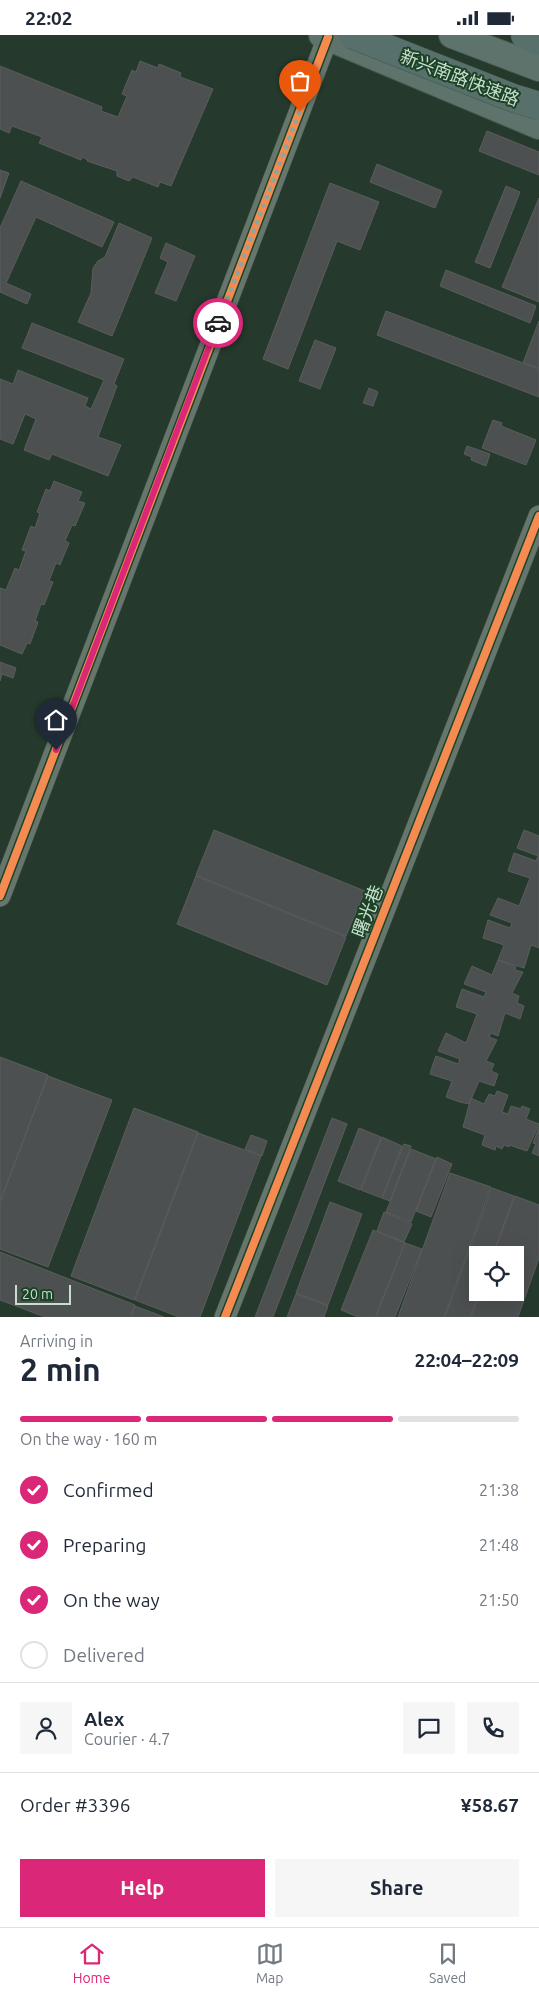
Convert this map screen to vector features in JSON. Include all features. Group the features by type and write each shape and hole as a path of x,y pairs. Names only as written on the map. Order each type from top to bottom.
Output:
{"highway":[{"name":"新兴南路快速路","path":"333,35 539,107"},
{"path":"525,35 539,41"}],"main road":[{"path":"333,35 361,35"},
{"path":"333,35 539,126"},
{"path":"452,35 539,68"}],"street":[{"path":"0,896 333,35"},
{"name":"曙光巷","path":"225,1317 539,516"}],"building":[{"path":"140,61 158,68 159,64 181,73 180,77 213,89 171,186 160,182 158,187 133,177 129,181 117,176 117,171 87,161 82,157 81,160 39,143 42,137 12,126 9,133 0,129 0,66 102,107 101,111 118,117 127,96 122,94 132,70 136,72"},
{"path":"487,131 539,152 539,175 479,151"},
{"path":"377,164 442,191 435,208 370,182"},
{"path":"0,170 9,173 0,198"},
{"path":"21,181 114,222 102,247 36,217 6,283 31,294 27,304 0,292 0,228"},
{"path":"330,183 379,202 360,250 337,241 288,369 263,359"},
{"path":"506,186 520,192 490,268 475,262"},
{"path":"539,198 539,302 502,287"},
{"path":"119,223 152,238 112,336 78,322 91,293 93,268 98,261 105,257"},
{"path":"166,243 195,256 176,301 155,293 168,262 160,258"},
{"path":"446,270 536,306 530,323 440,286"},
{"path":"386,311 539,369 539,397 377,335"},
{"path":"539,321 539,368 523,363"},
{"path":"32,323 124,359 114,384 117,386 98,437 121,445 108,476 52,454 49,460 24,450 36,419 25,414 13,444 0,439 0,379 13,384 18,370 88,398 85,406 91,409 104,380 22,348"},
{"path":"315,340 336,348 320,389 299,381"},
{"path":"369,388 378,392 373,406 363,403"},
{"path":"493,420 502,423 501,426 536,440 526,465 482,448"},
{"path":"467,446 490,454 486,466 471,460 472,457 464,454"},
{"path":"54,481 82,492 78,501 85,503 75,526 72,525 65,541 69,543 60,565 56,563 49,581 53,582 44,605 41,604 35,621 38,622 30,644 27,643 22,654 0,645 0,588 6,590 15,568 19,570 26,551 22,550 31,526 35,528 40,513 37,512 46,489 50,491"},
{"path":"0,662 16,668 13,678 2,674 0,681"},
{"path":"214,830 365,891 346,936 196,875"},
{"path":"524,830 539,836 539,948 531,945 524,968 498,960 504,945 483,938 488,920 510,928 512,923 490,915 498,898 519,906 530,878 508,871 514,853 536,861 538,856 517,848"},
{"path":"196,876 346,937 327,985 177,924"},
{"path":"498,960 516,967 515,970 523,972 512,993 519,996 517,1003 524,1006 520,1019 505,1013 498,1036 491,1033 489,1037 497,1040 486,1061 494,1064 491,1071 498,1074 494,1086 479,1081 469,1104 460,1102 446,1097 452,1081 430,1074 436,1056 458,1064 460,1059 438,1051 446,1033 466,1043 477,1014 456,1007 462,989 484,997 486,992 464,984 472,966 492,975"},
{"path":"0,1057 48,1075 0,1201"},
{"path":"48,1076 112,1100 48,1267 0,1249 0,1203"},
{"path":"497,1091 508,1095 502,1112 508,1114 511,1106 521,1109 522,1106 530,1109 526,1119 539,1124 527,1151 509,1145 509,1147 504,1145 502,1149 496,1146 495,1150 482,1145 485,1135 463,1127 471,1098 484,1104 489,1094 495,1096"},
{"path":"134,1108 198,1132 134,1300 71,1276"},
{"path":"332,1118 347,1124 273,1317 255,1317"},
{"path":"539,1127 539,1156 532,1153 536,1144 533,1143"},
{"path":"359,1128 381,1137 360,1190 338,1181"},
{"path":"198,1133 261,1156 200,1317 179,1317 135,1300"},
{"path":"251,1135 267,1141 262,1156 245,1149"},
{"path":"382,1137 402,1146 382,1198 361,1190"},
{"path":"404,1144 411,1146 390,1201 382,1198"},
{"path":"411,1149 436,1159 411,1222 386,1212"},
{"path":"437,1157 452,1164 431,1217 416,1211"},
{"path":"450,1173 491,1187 444,1317 398,1317"},
{"path":"492,1188 514,1196 496,1246 471,1246"},
{"path":"515,1196 539,1205 539,1258 524,1300 524,1246 496,1246"},
{"path":"330,1202 362,1214 328,1305 296,1293"},
{"path":"384,1212 412,1224 404,1242 377,1231"},
{"path":"373,1230 405,1243 375,1317 358,1317 341,1310"},
{"path":"405,1243 422,1249 395,1317 376,1317"},
{"path":"469,1251 469,1301 476,1301 470,1317 445,1317"},
{"path":"0,1252 135,1305 130,1317 45,1317 0,1300"},
{"path":"296,1294 328,1306 324,1317 287,1317"},
{"path":"477,1301 524,1301 518,1317 471,1317"},
{"path":"135,1306 164,1317 131,1317"}],"cycle path":[{"path":"0,896 328,37"},
{"path":"225,1317 539,516"}],"way so far":[{"path":"218,323 300,111"}],"route":[{"path":"56,750 218,323"}]}
